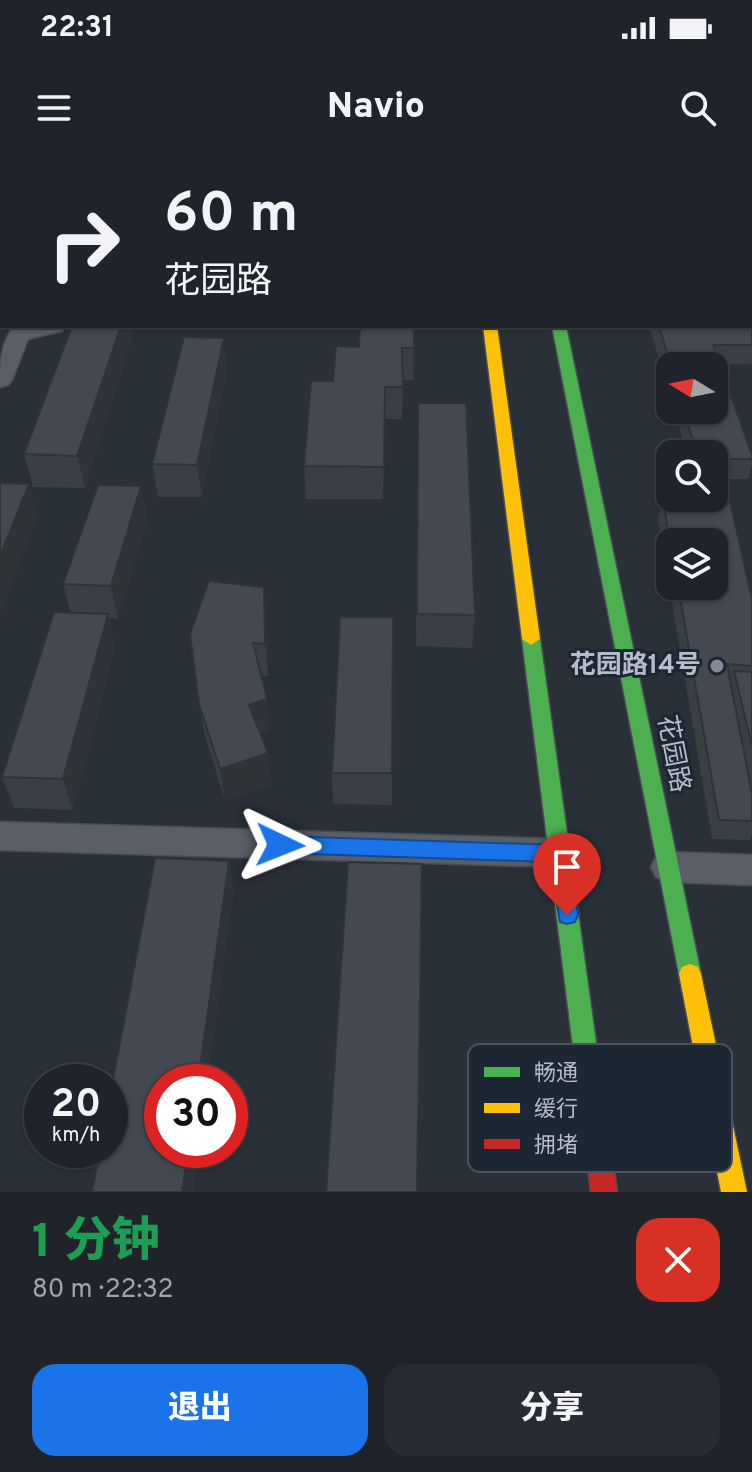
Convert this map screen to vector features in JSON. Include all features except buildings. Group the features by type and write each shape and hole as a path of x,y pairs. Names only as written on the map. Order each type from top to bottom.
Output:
{"main road":[{"path":"490,328 584,1044"},
{"name":"花园路","path":"559,328 704,1044"},
{"path":"601,1172 604,1192"},
{"name":"花园路","path":"730,1172 734,1192"}],"street":[{"path":"0,380 10,333 41,328"},
{"path":"0,836 559,853"},
{"path":"668,867 752,870"}],"traffic: fast":[{"path":"559,328 690,974"},
{"path":"531,639 584,1044"}],"traffic: slow":[{"path":"490,328 531,639"},
{"path":"690,974 704,1044"},
{"path":"730,1172 734,1192"}],"traffic: jam":[{"path":"601,1172 604,1192"}],"place":[{"name":"花园路14号","path":"717,666"}],"route":[{"path":"280,845 559,853 567,915"}]}
